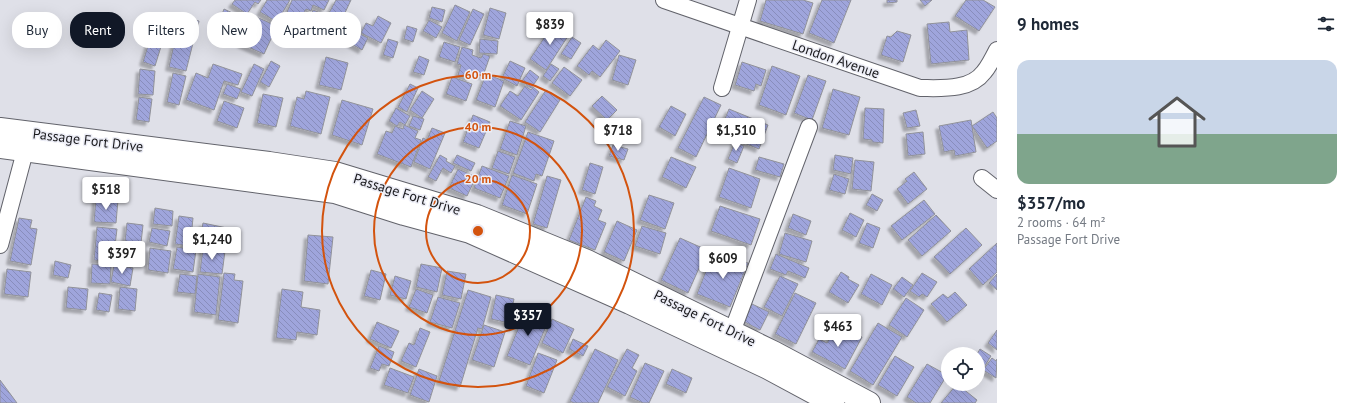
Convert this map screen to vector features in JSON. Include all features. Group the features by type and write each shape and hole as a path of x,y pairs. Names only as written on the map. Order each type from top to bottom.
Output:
{"main road":[{"name":"Passage Fort Drive","path":"0,129 28,141 334,192 404,214 470,232 630,303 762,365 833,403"},
{"name":"Passage Fort Drive","path":"0,147 28,141 269,163 335,173 477,216 587,261 732,332 835,384 869,403"}],"street":[{"name":"London Avenue","path":"664,0 920,88 949,89 972,82 984,74 997,50"},
{"path":"722,88 748,0"},
{"path":"732,332 809,127"},
{"path":"0,245 28,141"},
{"path":"982,178 997,190"}],"building":[{"path":"235,0 261,0 258,4 255,2 248,12 244,12 232,4"},
{"path":"267,0 290,0 283,12 270,12 270,18 260,12"},
{"path":"292,0 329,0 324,10 313,5 311,11 306,9 304,12 287,12"},
{"path":"336,0 351,0 345,12 330,12"},
{"path":"766,0 803,0 813,3 803,34 760,21"},
{"path":"822,0 851,0 834,43 809,33"},
{"path":"887,0 897,0 897,2 887,3"},
{"path":"920,0 932,0 925,6"},
{"path":"966,0 983,0 995,7 979,31 955,16"},
{"path":"455,5 470,12 457,41 442,33"},
{"path":"432,7 445,10 442,22 429,18"},
{"path":"490,8 506,13 499,39 483,35"},
{"path":"224,9 230,12 223,12"},
{"path":"473,9 484,14 470,45 459,40"},
{"path":"378,16 391,23 381,43 361,33 366,23 373,26"},
{"path":"262,19 270,23 270,41 264,54 250,48 262,48"},
{"path":"429,20 442,27 436,38 423,31"},
{"path":"949,22 950,32 967,30 969,60 931,64 927,24"},
{"path":"554,23 570,33 546,70 530,59"},
{"path":"407,26 417,29 413,42 404,39"},
{"path":"897,31 911,35 903,62 881,55 887,36 891,37"},
{"path":"361,34 368,38 362,50 359,48 361,48"},
{"path":"572,37 581,43 571,59 561,54"},
{"path":"388,39 398,42 393,58 383,55"},
{"path":"480,39 498,41 497,54 479,53"},
{"path":"606,40 620,51 600,77 592,71 589,75 577,66 593,45 599,50"},
{"path":"444,42 460,47 455,62 439,57"},
{"path":"462,47 473,50 472,55 481,58 483,54 490,56 483,76 472,72 470,79 458,75 461,65 457,64"},
{"path":"147,48 161,48 155,66 143,62"},
{"path":"173,48 192,48 186,71 169,67"},
{"path":"619,55 636,60 628,85 612,80"},
{"path":"419,56 429,60 424,75 413,72"},
{"path":"326,57 348,63 341,90 319,85"},
{"path":"271,61 280,66 269,87 260,82"},
{"path":"510,61 525,68 517,86 502,78"},
{"path":"742,62 766,70 761,86 756,84 754,91 735,85"},
{"path":"213,64 242,74 238,85 224,81 214,110 186,100 196,73 208,78"},
{"path":"254,64 264,69 252,96 241,92"},
{"path":"551,64 559,69 550,81 543,76"},
{"path":"772,66 800,76 786,115 759,105"},
{"path":"564,67 582,80 570,96 552,83"},
{"path":"140,69 155,71 153,95 138,94"},
{"path":"530,70 539,77 531,88 522,81"},
{"path":"173,73 186,76 179,105 167,102"},
{"path":"486,74 504,81 495,107 476,100"},
{"path":"808,75 826,81 812,120 794,113"},
{"path":"452,77 472,84 466,101 446,94"},
{"path":"227,84 241,89 237,99 223,94"},
{"path":"410,84 418,88 407,112 398,107"},
{"path":"525,86 531,90 533,87 539,92 521,120 500,106 510,91 518,96"},
{"path":"833,89 860,97 849,135 822,128"},
{"path":"546,90 560,100 540,132 525,122"},
{"path":"306,91 330,97 321,134 290,126 297,97 304,99"},
{"path":"422,91 434,99 422,118 410,110"},
{"path":"263,94 283,98 276,127 257,123"},
{"path":"602,96 617,110 607,120 592,106"},
{"path":"139,97 152,99 149,122 136,120"},
{"path":"704,97 721,105 696,157 678,148"},
{"path":"342,100 373,109 362,145 332,135"},
{"path":"224,101 244,108 237,128 217,121"},
{"path":"671,106 686,114 675,136 659,127"},
{"path":"396,108 410,116 405,125 400,122 397,126 389,121"},
{"path":"865,108 884,109 883,143 863,139"},
{"path":"729,109 768,125 759,149 719,133"},
{"path":"916,110 920,126 907,128 903,113"},
{"path":"993,112 997,118 997,141 987,148 972,126"},
{"path":"473,115 490,122 479,148 463,142"},
{"path":"413,116 424,119 420,130 409,126"},
{"path":"971,120 976,152 955,156 954,150 944,152 939,126"},
{"path":"510,121 526,126 517,155 500,149"},
{"path":"404,125 418,131 415,138 421,140 411,167 377,154 386,131 392,133 395,126 403,129"},
{"path":"432,128 445,133 430,169 414,162 423,138 427,140"},
{"path":"528,132 554,141 542,176 536,174 534,181 513,173"},
{"path":"923,132 925,154 908,156 906,134"},
{"path":"735,142 744,146 737,163 728,159"},
{"path":"613,145 628,149 624,160 609,156"},
{"path":"498,151 515,157 509,174 492,168"},
{"path":"440,155 447,159 446,161 455,166 451,173 443,168 436,181 428,177"},
{"path":"457,155 475,163 471,171 453,163"},
{"path":"835,155 853,158 851,174 833,170"},
{"path":"671,157 696,167 686,188 662,177"},
{"path":"759,157 784,164 780,177 755,170"},
{"path":"855,160 874,162 871,191 852,189"},
{"path":"590,163 603,167 595,194 582,190"},
{"path":"482,166 509,176 500,198 474,188"},
{"path":"729,168 760,179 751,208 719,197"},
{"path":"458,169 476,177 467,196 449,188"},
{"path":"914,172 927,189 908,204 897,189 907,181 905,179"},
{"path":"834,174 849,179 845,194 829,190"},
{"path":"512,175 537,184 527,214 502,205"},
{"path":"547,176 561,180 547,228 533,224"},
{"path":"872,194 883,200 877,211 866,205"},
{"path":"649,195 674,203 665,229 640,220"},
{"path":"586,197 596,201 594,206 602,210 598,220 606,223 595,250 569,240"},
{"path":"96,198 118,200 116,223 94,222"},
{"path":"924,200 935,214 902,240 891,226"},
{"path":"720,206 760,219 751,245 711,231"},
{"path":"155,208 173,211 172,226 153,224"},
{"path":"850,213 864,220 856,237 842,230"},
{"path":"793,214 811,221 806,235 788,228"},
{"path":"936,215 951,231 922,256 908,240"},
{"path":"179,216 193,218 192,228 199,229 196,247 175,244"},
{"path":"19,218 32,220 30,228 37,229 31,265 10,261"},
{"path":"617,221 637,230 624,261 604,252"},
{"path":"127,223 143,225 141,243 125,241"},
{"path":"203,223 227,228 224,246 199,242"},
{"path":"867,223 880,228 873,248 859,243"},
{"path":"642,226 666,233 660,254 635,246"},
{"path":"97,227 117,229 113,262 94,260"},
{"path":"152,228 170,231 167,246 149,242"},
{"path":"966,228 982,245 950,274 934,257"},
{"path":"785,233 812,241 806,262 779,254"},
{"path":"308,235 333,237 328,284 304,281"},
{"path":"680,238 707,250 688,293 661,280"},
{"path":"997,243 997,272 983,285 969,269"},
{"path":"177,247 196,250 193,272 173,269"},
{"path":"150,248 171,251 168,273 148,270"},
{"path":"203,248 225,251 222,274 200,272"},
{"path":"724,254 748,263 730,307 697,294 711,258 721,262"},
{"path":"776,254 809,268 805,278 788,271 786,275 770,269"},
{"path":"55,261 71,265 68,278 53,275"},
{"path":"92,264 111,265 110,284 91,283"},
{"path":"421,264 442,268 437,292 416,287"},
{"path":"114,265 133,268 130,286 111,282"},
{"path":"7,269 31,272 28,297 4,294"},
{"path":"371,270 386,274 380,300 364,296"},
{"path":"447,271 466,274 461,299 442,295"},
{"path":"841,272 849,277 848,279 859,285 848,303 829,292"},
{"path":"224,273 235,274 234,280 243,281 238,323 218,320"},
{"path":"922,273 937,282 927,297 922,294 919,297 910,291"},
{"path":"180,274 197,276 195,294 177,292"},
{"path":"198,274 220,277 216,315 194,312"},
{"path":"871,274 892,285 882,305 861,294"},
{"path":"997,274 997,290 989,283"},
{"path":"395,276 411,281 406,299 390,295"},
{"path":"780,276 798,284 782,316 764,307"},
{"path":"902,277 913,285 904,297 893,289"},
{"path":"68,287 88,289 86,310 66,308"},
{"path":"120,287 137,289 135,311 118,309"},
{"path":"282,289 303,292 301,307 320,310 317,335 297,332 296,340 276,338"},
{"path":"416,289 433,295 427,313 409,307"},
{"path":"468,290 491,297 482,329 478,328 460,387 439,381"},
{"path":"955,292 967,305 947,322 931,304 943,294 948,298"},
{"path":"99,293 112,295 109,312 96,310"},
{"path":"795,293 816,303 796,344 775,334"},
{"path":"496,295 514,299 509,323 491,319"},
{"path":"438,297 460,303 452,328 430,322"},
{"path":"906,298 924,310 907,337 889,325"},
{"path":"752,304 769,312 760,330 743,321"},
{"path":"526,309 549,319 530,365 507,356"},
{"path":"552,319 574,329 563,353 542,343"},
{"path":"377,322 399,331 391,348 370,339"},
{"path":"878,323 902,337 873,385 850,371"},
{"path":"484,325 505,332 494,367 472,360"},
{"path":"420,328 430,332 416,367 401,361 409,343 414,345"},
{"path":"847,329 862,337 845,369 812,352 819,339 827,343 834,331 843,336"},
{"path":"997,330 997,350 988,343"},
{"path":"573,339 588,346 583,356 569,349"},
{"path":"379,346 394,352 389,366 382,364 379,371 370,368"},
{"path":"595,349 618,360 598,403 574,403 570,401"},
{"path":"627,349 639,355 632,368 637,371 625,396 607,387"},
{"path":"985,352 991,356 985,366"},
{"path":"538,353 557,360 544,393 526,386"},
{"path":"895,356 914,367 897,396 878,385"},
{"path":"992,358 996,361 997,359 996,378 985,371 985,367"},
{"path":"645,363 664,371 649,403 643,403 630,397"},
{"path":"927,364 941,372 941,385 930,403 916,403 907,397"},
{"path":"390,368 414,377 408,393 384,385"},
{"path":"419,369 437,376 429,402 410,395"},
{"path":"672,369 692,378 686,393 666,384"},
{"path":"0,380 17,403 0,403"},
{"path":"951,391 966,391 977,400 975,403 941,403"}]}
